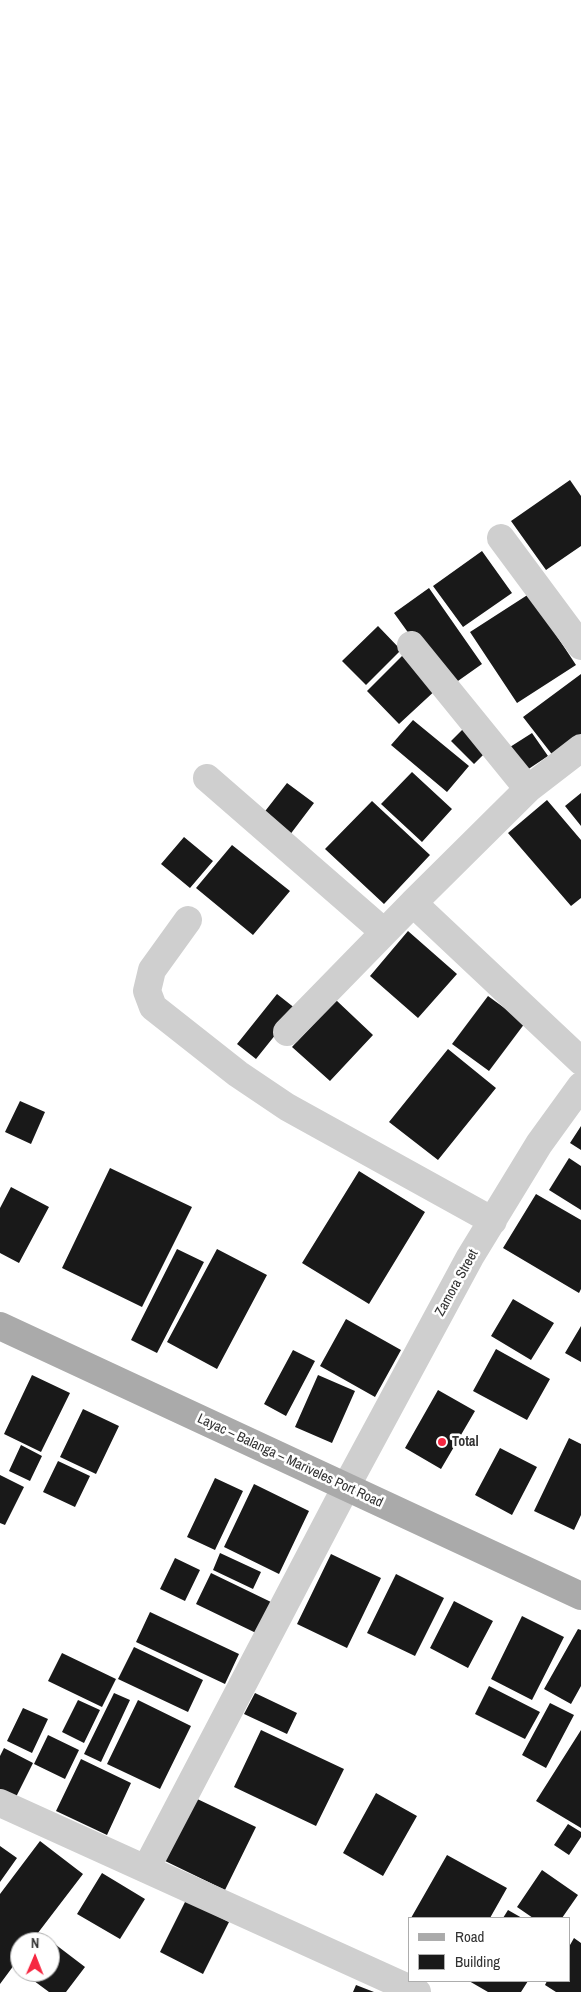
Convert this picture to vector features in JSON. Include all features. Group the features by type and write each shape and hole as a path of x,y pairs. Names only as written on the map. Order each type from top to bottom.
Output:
{"main road":[{"name":"Layac – Balanga – Mariveles Port Road","path":"0,1326 581,1596"}],"street":[{"path":"501,538 581,646"},
{"path":"411,645 528,789"},
{"path":"287,1032 384,932 528,789 581,748"},
{"path":"206,778 384,932"},
{"path":"413,903 581,1061"},
{"path":"188,920 152,970 147,991 153,1007 238,1074 288,1107 493,1220"},
{"name":"Zamora Street","path":"146,1869 346,1487 470,1257 540,1144 581,1086"},
{"path":"0,1803 417,1992"}],"building":[{"path":"570,480 581,496 581,546 546,570 511,521"},
{"path":"482,551 512,593 463,627 433,586"},
{"path":"429,588 482,664 448,688 394,613"},
{"path":"529,594 576,665 517,703 470,632"},
{"path":"378,626 401,650 366,685 342,661"},
{"path":"405,653 439,687 399,724 367,691"},
{"path":"581,674 581,737 554,757 523,717"},
{"path":"413,720 469,766 447,792 391,745"},
{"path":"464,728 487,751 474,764 451,741"},
{"path":"532,733 548,756 527,770 510,747"},
{"path":"412,772 452,809 422,842 381,804"},
{"path":"287,783 314,803 286,840 259,819"},
{"path":"581,793 581,826 565,806"},
{"path":"547,800 581,840 581,898 571,906 508,833"},
{"path":"372,801 430,855 384,904 325,849"},
{"path":"184,837 213,861 190,888 161,864"},
{"path":"232,845 290,891 253,935 196,888"},
{"path":"408,931 457,974 418,1018 370,976"},
{"path":"277,994 296,1009 256,1059 237,1044"},
{"path":"488,996 525,1023 489,1071 452,1044"},
{"path":"336,1000 373,1035 330,1081 292,1047"},
{"path":"448,1049 496,1088 438,1160 389,1122"},
{"path":"20,1101 45,1112 31,1144 5,1132"},
{"path":"581,1126 581,1150 570,1143"},
{"path":"569,1158 581,1166 581,1210 549,1190"},
{"path":"110,1168 192,1207 142,1307 62,1268"},
{"path":"359,1171 425,1212 369,1304 302,1263"},
{"path":"11,1187 49,1207 19,1263 0,1253 0,1208"},
{"path":"536,1194 581,1220 581,1289 579,1293 503,1248"},
{"path":"177,1249 204,1262 157,1353 131,1340"},
{"path":"217,1249 267,1275 217,1369 167,1342"},
{"path":"513,1299 554,1323 531,1360 491,1336"},
{"path":"346,1319 401,1350 375,1397 320,1366"},
{"path":"581,1326 581,1362 565,1353"},
{"path":"496,1349 550,1379 527,1420 473,1391"},
{"path":"293,1350 315,1361 286,1416 264,1404"},
{"path":"32,1375 70,1393 41,1452 4,1434"},
{"path":"318,1375 355,1391 332,1443 295,1427"},
{"path":"438,1390 475,1411 441,1469 405,1448"},
{"path":"83,1409 119,1426 96,1474 60,1457"},
{"path":"569,1438 581,1444 581,1515 574,1530 534,1511"},
{"path":"21,1445 42,1456 30,1481 9,1471"},
{"path":"500,1448 537,1467 512,1515 475,1495"},
{"path":"58,1461 90,1476 75,1507 43,1492"},
{"path":"0,1475 24,1487 5,1525 0,1523"},
{"path":"215,1478 243,1491 215,1550 187,1537"},
{"path":"254,1484 309,1511 279,1574 224,1547"},
{"path":"220,1553 261,1572 253,1589 213,1570"},
{"path":"331,1554 381,1578 347,1648 297,1624"},
{"path":"175,1558 200,1570 185,1601 160,1589"},
{"path":"211,1573 271,1602 256,1633 196,1604"},
{"path":"396,1574 444,1598 415,1656 367,1633"},
{"path":"454,1601 493,1621 468,1668 430,1648"},
{"path":"150,1612 239,1654 225,1684 136,1642"},
{"path":"522,1616 564,1637 532,1700 491,1679"},
{"path":"578,1629 581,1630 581,1686 571,1704 544,1689"},
{"path":"134,1647 203,1680 188,1712 118,1679"},
{"path":"62,1653 116,1679 102,1707 48,1681"},
{"path":"489,1686 540,1712 525,1739 475,1714"},
{"path":"114,1693 130,1700 101,1762 84,1754"},
{"path":"255,1693 297,1713 287,1734 244,1714"},
{"path":"78,1700 100,1710 84,1743 62,1732"},
{"path":"138,1700 191,1726 160,1789 107,1764"},
{"path":"550,1703 574,1715 546,1768 522,1755"},
{"path":"23,1708 48,1719 32,1753 7,1741"},
{"path":"261,1730 344,1769 316,1826 234,1787"},
{"path":"581,1730 581,1828 536,1801"},
{"path":"48,1735 79,1750 65,1779 34,1764"},
{"path":"4,1748 33,1763 16,1797 0,1789 0,1756"},
{"path":"81,1759 131,1783 107,1835 56,1811"},
{"path":"376,1793 417,1816 383,1876 343,1853"},
{"path":"191,1796 256,1827 225,1890 161,1859"},
{"path":"568,1824 581,1832 581,1837 569,1855 554,1845"},
{"path":"40,1841 83,1874 39,1932 10,1932 10,1970 0,1984 0,1894"},
{"path":"0,1846 17,1858 0,1882"},
{"path":"447,1855 507,1888 491,1917 412,1917"},
{"path":"542,1870 578,1895 563,1917 532,1917 517,1907"},
{"path":"102,1873 145,1899 120,1939 77,1914"},
{"path":"186,1900 229,1922 203,1974 160,1952"},
{"path":"508,1910 520,1917 504,1917"},
{"path":"574,1938 581,1943 581,1992 556,1992 545,1985 546,1982 571,1982 571,1943"},
{"path":"60,1948 85,1967 66,1992 49,1992 36,1982 60,1982"},
{"path":"471,1982 527,1982 521,1992 488,1992"},
{"path":"356,1985 374,1992 353,1992"}],"place":[{"name":"Total","path":"442,1442"}]}
